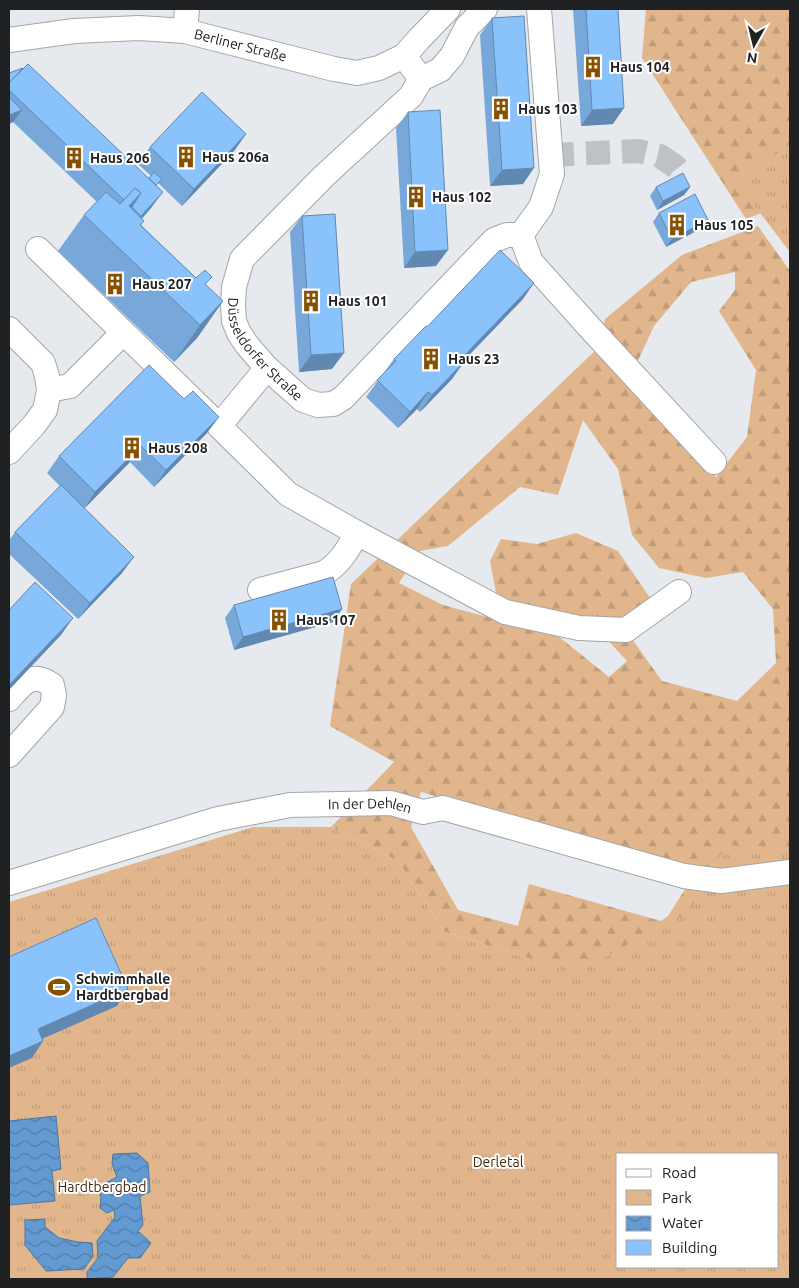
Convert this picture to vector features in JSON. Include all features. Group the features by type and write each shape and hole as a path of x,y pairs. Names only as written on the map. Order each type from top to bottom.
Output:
{"street":[{"name":"Berliner Straße","path":"9,40 74,31 139,28 186,20 357,74 379,68 404,56 448,9"},
{"path":"404,56 421,79 440,70 452,56 467,27 485,9"},
{"path":"538,9 552,174 541,207 521,235 531,262 714,462"},
{"name":"Düsseldorfer Straße","path":"421,79 411,96 324,176 242,259 234,287 233,305 234,321 239,333 268,368 302,400 318,405 333,404 343,398 494,240 507,235 521,235"},
{"path":"38,249 288,494 356,533 505,612 579,628 626,630 678,592"},
{"path":"9,329 43,363 49,390 45,410 9,452"},
{"path":"49,390 70,386 123,333"},
{"path":"219,426 268,368"},
{"path":"260,590 332,568 349,548 356,533"},
{"path":"9,699 21,685 33,678 44,680 52,685 54,695 52,707 9,755"},
{"name":"In der Dehlen","path":"9,883 218,819 290,805 391,803 423,812 443,808 684,876 721,881 790,872"}],"green space":[{"path":"646,9 790,9 790,202 746,219 642,58"},
{"path":"790,144 790,252 737,183"},
{"path":"758,226 790,271 790,912 619,1153 531,959 445,932 398,861 331,827 394,762 330,726 351,584 599,347 605,319 682,255","holes":["735,272 735,290 719,311 756,370 747,437 716,477 629,380 654,326 691,282","583,420 618,469 632,535 659,568 706,578 743,572 773,609 776,663 737,701 662,681 632,639 632,615 650,598 618,551 576,533 537,544 501,539 490,561 497,598 590,621 627,661 609,677 558,636 443,605 399,583 420,551 448,546 520,487 558,495","421,792 698,869 668,916 661,921 529,884 518,926 458,910 411,827"]},
{"path":"253,827 331,827 398,861 445,932 531,959 599,960 689,912 726,845 790,848 790,1279 9,1279 9,902"}],"water":[{"path":"56,1116 61,1169 52,1171 55,1201 9,1205 9,1121"},
{"path":"137,1153 148,1163 150,1192 140,1196 143,1225 138,1231 151,1243 140,1258 128,1258 113,1277 87,1279 87,1272 98,1258 97,1241 115,1217 114,1210 107,1213 100,1208 101,1198 98,1187 117,1177 112,1164 113,1154"},
{"path":"45,1219 45,1227 59,1238 92,1243 93,1256 84,1269 46,1271 25,1245 25,1220"}],"building":[{"path":"586,9 618,9 624,108 592,110"},
{"path":"524,16 534,168 502,170 492,18"},
{"path":"28,64 163,192 141,216 132,207 141,193 135,188 124,200 9,90 9,83"},
{"path":"23,68 9,83 9,73"},
{"name":"Haus 206a","path":"202,92 246,134 194,189 150,147"},
{"path":"9,97 22,110 9,115"},
{"path":"440,110 448,250 415,252 408,112"},
{"path":"154,172 162,179 156,185 149,178"},
{"path":"683,173 690,187 663,201 656,187"},
{"path":"135,188 141,193 129,206 144,221 140,225 196,278 205,270 212,277 205,284 223,301 200,325 84,215 106,192 120,204"},
{"name":"Haus 105","path":"695,194 708,220 672,239 659,213"},
{"path":"335,214 344,353 311,355 302,216"},
{"name":"Haus 23","path":"500,250 534,283 461,359 464,362 432,395 428,392 410,412 377,380 396,361 394,359"},
{"name":"Haus 208","path":"149,365 184,399 193,391 219,417 166,470 141,446 95,492 59,456"},
{"path":"61,485 134,557 90,603 15,532"},
{"name":"Haus 107","path":"333,577 342,609 243,637 234,605"},
{"path":"35,582 73,618 9,685 9,610"},
{"name":"Schwimmhalle Hardtbergbad","path":"96,918 128,989 38,1029 43,1041 9,1056 9,957"}],"tunnel":[{"path":"550,155 638,151 660,156 676,167 683,176"}],"place":[{"name":"Haus 104","path":"593,67"},
{"name":"Haus 103","path":"501,109"},
{"name":"Haus 206a","path":"186,157"},
{"name":"Haus 206","path":"74,158"},
{"name":"Haus 102","path":"416,197"},
{"name":"Haus 105","path":"677,225"},
{"name":"Haus 207","path":"115,284"},
{"name":"Haus 101","path":"311,301"},
{"name":"Haus 23","path":"431,359"},
{"name":"Haus 208","path":"132,448"},
{"name":"Haus 107","path":"279,620"},
{"name":"Schwimmhalle Hardtbergbad","path":"59,987"}],"park label":[{"name":"Derletal","path":"498,1162"},
{"name":"Hardtbergbad","path":"102,1187"}]}
